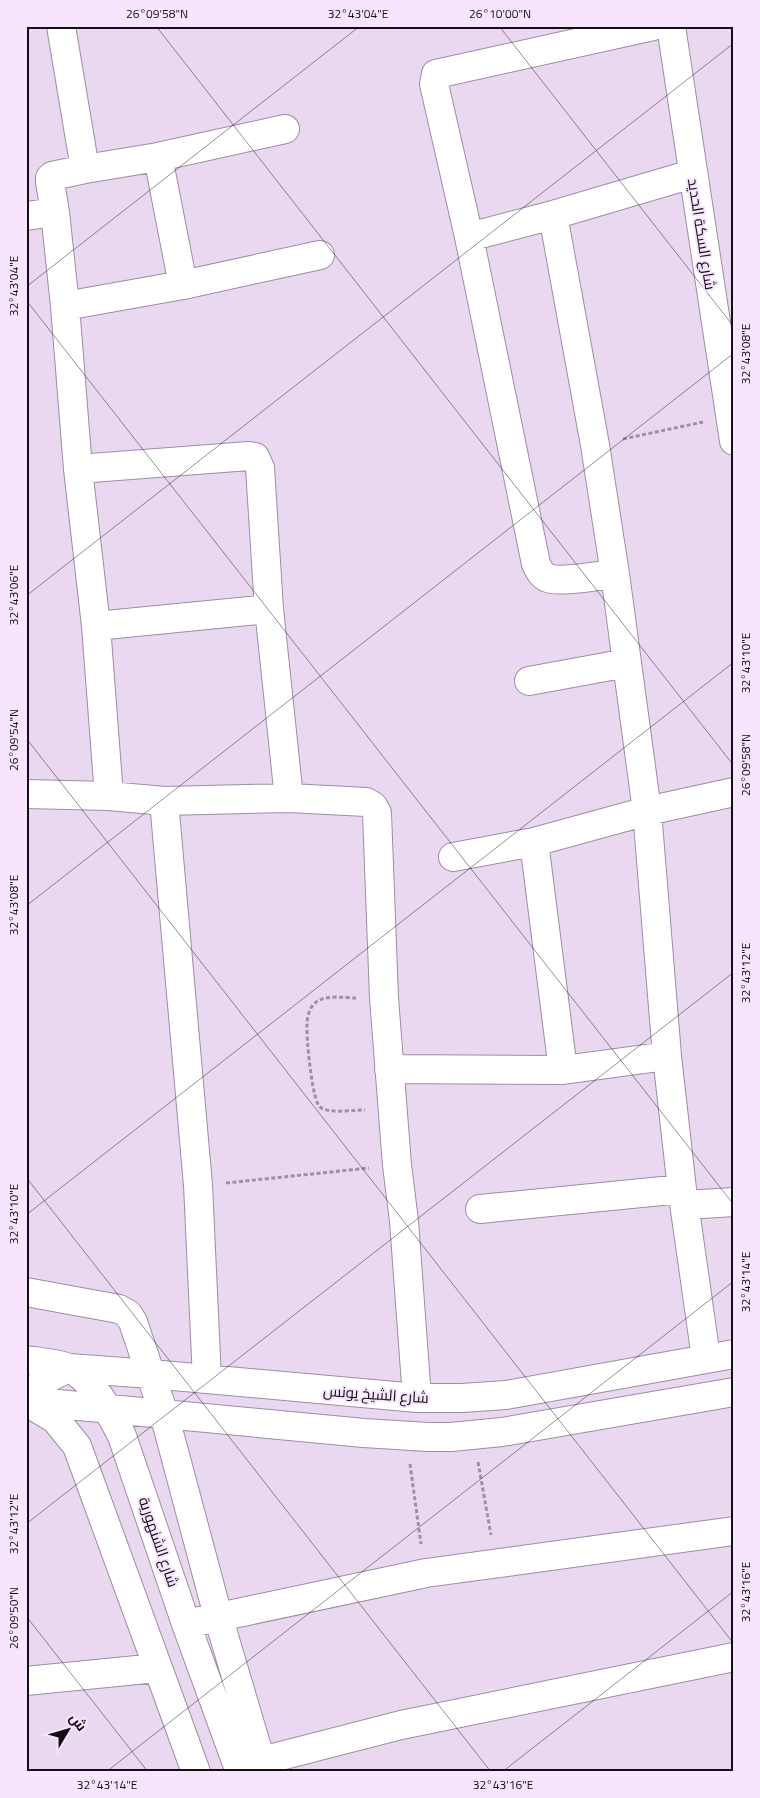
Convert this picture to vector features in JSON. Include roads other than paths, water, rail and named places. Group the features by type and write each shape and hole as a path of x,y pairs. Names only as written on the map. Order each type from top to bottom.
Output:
{"street":[{"path":"61,26 85,169"},
{"path":"615,574 558,580 548,578 540,572 536,564 469,238 434,84 436,74 653,26"},
{"name":"شارع السكة الحديد","path":"671,26 732,428"},
{"path":"109,796 96,626 78,470 65,306 50,178 85,169 158,157 285,129"},
{"path":"158,157 183,285"},
{"path":"469,238 692,174"},
{"path":"26,216 55,212"},
{"path":"553,215 595,445 615,574 647,811 667,1056 706,1358"},
{"path":"65,306 183,285 320,255"},
{"path":"78,470 255,457 260,468 269,609 289,798"},
{"path":"96,626 269,609"},
{"path":"529,682 627,663"},
{"path":"454,857 534,842 647,811 734,792"},
{"path":"26,794 109,796 164,801 289,798 366,802 373,806 377,813 384,998 389,1069 404,1221 417,1398"},
{"path":"164,801 198,1186 207,1379"},
{"path":"534,842 563,1070"},
{"path":"389,1069 563,1070 667,1056"},
{"path":"480,1209 684,1197 734,1202"},
{"path":"27,1289 119,1309 128,1314 133,1322 164,1414 218,1616 247,1766 401,1725 734,1657"},
{"name":"شارع الشيخ يونس","path":"69,1368 417,1398 462,1398 506,1395 734,1354"},
{"name":"شارع الشنهورية","path":"26,1360 69,1368 90,1384 108,1409 122,1436 186,1624 247,1766"},
{"path":"26,1401 37,1387 52,1376 69,1368"},
{"path":"26,1401 406,1436 443,1437 502,1432 734,1392"},
{"path":"26,1401 55,1419 77,1446 196,1772"},
{"path":"186,1624 426,1573 734,1531"},
{"path":"26,1681 157,1668"}]}
